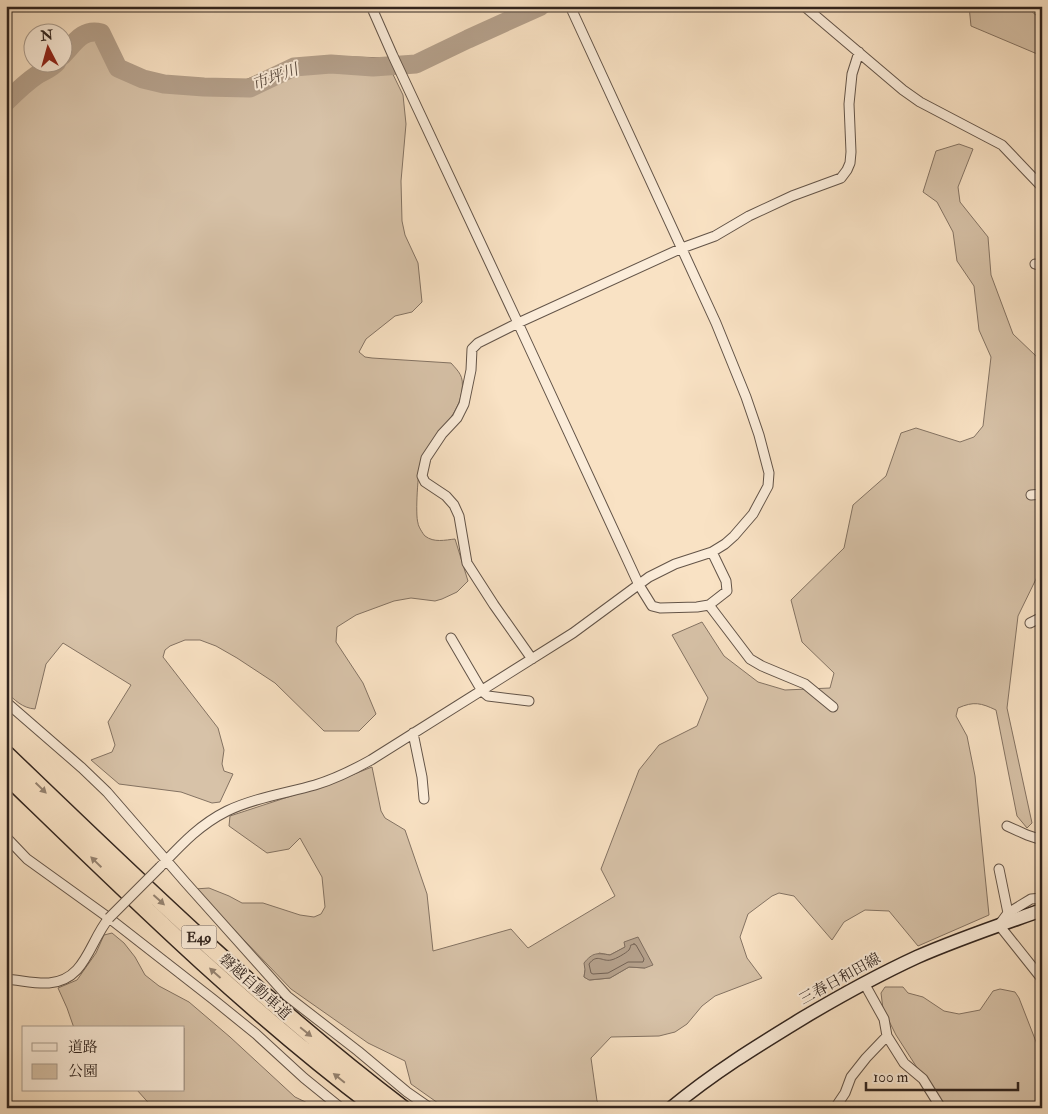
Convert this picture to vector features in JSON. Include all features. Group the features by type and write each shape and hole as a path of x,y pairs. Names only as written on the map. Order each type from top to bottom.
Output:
{"highway":[{"name":"磐越自動車道","path":"6,754 135,878 268,999 356,1073 402,1108"},
{"name":"磐越自動車道","path":"6,775 119,884 285,1035 377,1108"}],"main road":[{"name":"三春日和田線","path":"671,1108 719,1070 750,1049 864,983 917,957 977,932 1042,910"}],"street":[{"path":"371,6 638,585 652,606 660,608 696,607 708,604 728,591 726,581 712,552"},
{"path":"6,979 40,983 57,982 67,978 85,960 97,934 109,918 188,837 204,825 228,810 242,804 318,784 345,774 371,760 573,633 649,577 675,564 719,548 734,536 753,514 768,486 770,473 746,397 716,323 570,6"},
{"path":"804,6 903,90 920,102 1002,145 1042,187"},
{"path":"532,659 467,563 459,516 454,505 446,496 425,482 422,474 429,453 442,434 457,418 464,404 471,370 472,349 478,343 518,323 682,248 714,236 749,216 792,196 841,178 850,163 849,104 852,74 859,52"},
{"path":"1031,495 1042,494"},
{"path":"708,604 750,659 805,684 833,707"},
{"path":"1030,623 1042,617"},
{"path":"451,638 482,691 488,696 529,701"},
{"path":"6,702 107,792 163,864 287,996 407,1092 430,1108"},
{"path":"413,733 422,777 424,800"},
{"path":"1007,826 1042,840"},
{"path":"6,837 27,859 109,918 249,1028 304,1078 341,1108"},
{"path":"999,869 1008,913"},
{"path":"1042,898 1031,899 1008,913 998,925 1042,979"},
{"path":"864,983 884,1019 887,1036 904,1063 923,1079 941,1108"},
{"path":"835,1108 845,1093 851,1077 887,1036"}],"green space":[{"path":"969,6 1025,6 1042,20 1042,56 971,26"},
{"path":"89,40 104,41 125,69 187,85 240,82 297,59 329,56 385,58 403,95 406,124 401,181 402,221 405,235 418,263 422,302 412,312 395,316 366,339 359,352 365,357 372,358 451,363 462,378 462,390 456,409 431,444 421,462 418,482 417,518 421,530 428,538 436,540 455,539 468,581 457,592 442,599 435,601 411,598 394,601 356,615 337,627 336,642 363,683 376,714 359,731 324,731 275,683 216,646 200,640 185,640 165,650 163,657 218,728 224,750 222,764 224,771 233,774 220,802 212,803 181,792 119,784 91,760 112,752 115,745 108,722 131,685 63,643 46,664 35,709 22,705 6,692 6,100 33,77 43,72 72,72 72,54"},
{"path":"959,144 973,149 958,187 960,202 988,237 991,275 1013,334 1036,356 1042,367 1042,570 1018,616 1007,708 1032,823 1027,828 1017,816 996,710 982,704 969,704 958,708 956,716 967,736 975,776 989,915 918,946 889,911 865,910 844,922 832,940 794,896 779,893 748,914 740,937 747,958 762,978 715,996 702,1006 687,1024 675,1032 659,1036 611,1037 591,1058 597,1101 604,1108 445,1108 411,1084 405,1061 368,1043 291,989 195,889 209,888 242,903 263,903 300,915 314,917 321,914 325,907 322,877 300,838 289,849 267,853 229,826 230,816 334,782 372,767 381,811 385,818 405,830 427,894 433,951 511,929 528,948 615,896 601,869 639,770 659,745 697,726 708,698 672,635 702,622 724,656 758,682 785,690 830,688 834,673 802,642 791,600 844,548 853,505 886,476 901,433 916,428 960,442 974,437 983,426 991,357 979,330 974,286 957,261 953,232 937,202 923,192 936,151","holes":["625,947 645,968 629,967 610,978 590,980 584,977 585,970 599,953 610,955"]},
{"path":"112,933 124,943 135,957 145,975 159,986 189,1002 295,1097 318,1108 153,1108 139,1092 185,1092 185,1026 73,1026 58,988 77,980 96,953 104,935"},
{"path":"885,987 903,987 908,993 923,997 944,1011 959,1014 980,1010 993,991 1000,989 1015,992 1042,1057 1042,1108 943,1108 896,1035 883,1009 881,993"}],"water":[{"path":"638,937 653,965 645,968 629,967 610,978 589,980 584,977 584,963 590,957 598,954 610,955 625,947 624,942"}],"waterway":[{"name":"市坪川","path":"72,45 83,35 94,32 101,33 118,68 143,79 164,84 250,88 294,67 331,64 373,67 416,64 541,6"},
{"name":"市坪川","path":"6,102 28,81 42,72"}]}
